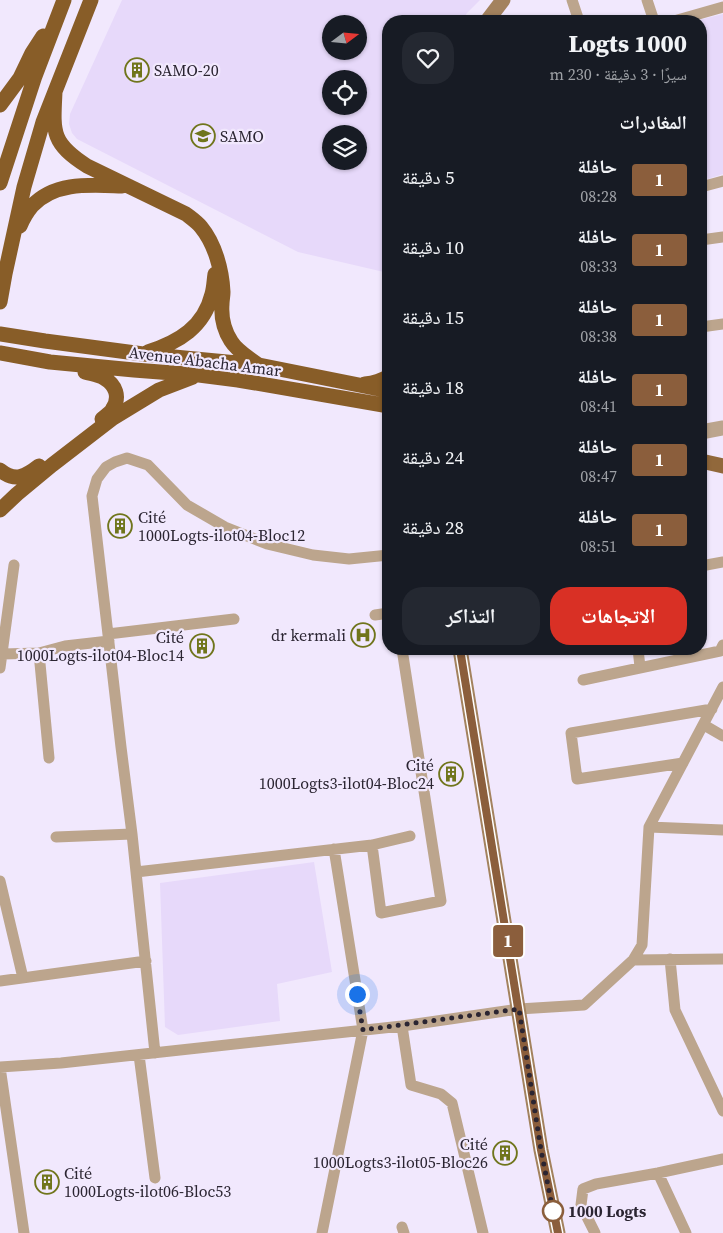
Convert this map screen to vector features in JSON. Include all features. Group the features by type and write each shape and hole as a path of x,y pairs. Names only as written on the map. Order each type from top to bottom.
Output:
{"highway":[{"path":"0,302 24,187 43,122 91,0"},
{"path":"0,105 20,78 32,53 63,2"},
{"path":"0,183 35,76 63,2"},
{"path":"54,92 56,136 73,157 87,166 186,214 200,225 210,239 221,277 223,294 222,319 225,330 231,342 238,350 259,365"},
{"path":"12,241 32,206 40,199 61,188 79,185 127,186"},
{"path":"143,354 163,347 190,332 207,308 212,294 217,262"},
{"path":"7,335 143,354 259,365 382,389"},
{"name":"Avenue Abacha Amar","path":"0,353 50,362 238,380 382,405"},
{"path":"0,470 12,477 31,473 113,409 116,400 116,390 112,383 103,377 50,362"},
{"path":"0,510 16,494 113,418 159,390 200,375"},
{"path":"362,385 382,380"}],"main road":[{"path":"492,15 503,0"},
{"path":"707,462 723,466"},
{"path":"461,655 541,1150 558,1233"}],"street":[{"path":"572,0 577,15"},
{"path":"647,0 651,15"},
{"path":"695,15 723,7"},
{"path":"707,184 723,181"},
{"path":"707,239 723,237"},
{"path":"707,325 723,324"},
{"path":"707,431 723,428"},
{"path":"155,1053 132,834 92,496 97,479 106,467 127,458 148,465 187,505 224,527 267,544 313,555 348,559 382,556"},
{"path":"707,565 723,562"},
{"path":"0,668 14,565"},
{"path":"375,615 382,614"},
{"path":"2,654 39,653 108,638 234,619"},
{"path":"707,653 720,650 723,644"},
{"path":"39,653 49,758"},
{"path":"372,845 381,913 441,901 403,655"},
{"path":"639,655 640,667"},
{"path":"583,680 696,655"},
{"path":"24,1233 0,1067 61,1063 402,1026 519,1009 584,1005 632,960 642,945 649,827 723,687"},
{"path":"683,764 577,779 571,733 712,709"},
{"path":"704,725 723,736"},
{"path":"649,827 723,830"},
{"path":"56,837 132,834"},
{"path":"136,872 334,850 372,845 410,836"},
{"path":"322,1233 363,1030 334,850"},
{"path":"0,881 23,978"},
{"path":"632,960 723,959"},
{"path":"670,960 675,1010 723,1111"},
{"path":"0,981 146,961"},
{"path":"402,1026 411,1085 441,1094 452,1103 483,1233"},
{"path":"139,1055 155,1178"},
{"path":"595,1233 581,1205 584,1189 596,1184 723,1159"},
{"path":"658,1173 686,1233"}],"shaded area":[{"name":"SAMO","path":"122,0 480,0 466,15 382,15 382,272 298,252 77,139 72,133 69,124 70,114"},
{"path":"723,14 723,174 708,179 707,176 707,18"},
{"path":"314,862 332,972 277,984 280,1021 178,1035 165,1027 160,883"}],"bus line":[{"name":"1","path":"461,655 541,1150 558,1233"}],"place":[{"name":"SAMO-20","path":"137,70"},
{"name":"SAMO","path":"203,136"},
{"name":"Cité 1000Logts-ilot04-Bloc12","path":"120,526"},
{"name":"dr kermali","path":"363,635"},
{"name":"Cité 1000Logts-ilot04-Bloc14","path":"202,646"},
{"name":"Cité 1000Logts3-ilot04-Bloc24","path":"451,774"},
{"name":"Cité 1000Logts3-ilot05-Bloc26","path":"505,1153"},
{"name":"Cité 1000Logts-ilot06-Bloc53","path":"47,1182"},
{"name":"1000 Logts","path":"553,1211"}],"route":[{"path":"357,994 363,1030 519,1009 541,1150 553,1211"}]}
